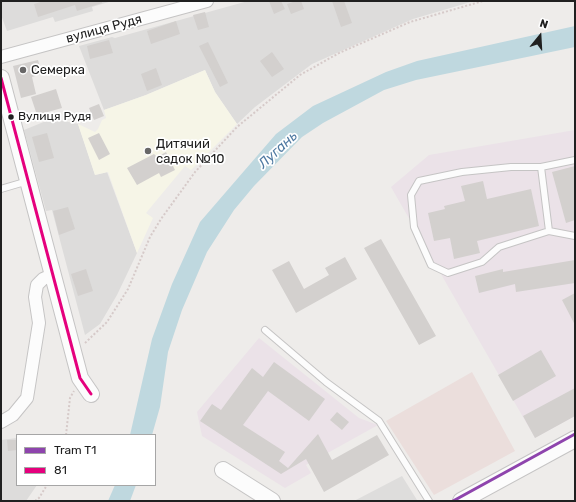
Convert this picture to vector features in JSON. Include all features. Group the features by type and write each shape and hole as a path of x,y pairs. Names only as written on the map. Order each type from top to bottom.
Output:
{"street":[{"name":"вулиця Рудя","path":"1,57 207,1"},
{"path":"1,78 80,378 91,394"},
{"path":"1,422 13,415 27,398 38,324 35,297 37,284 43,278 52,275"},
{"path":"461,501 575,439"},
{"path":"223,470 272,501"}],"lane":[{"path":"575,160 541,167 511,167 462,172 419,181 411,195 414,227 431,265 448,273 482,262 500,247 548,231 575,236"},
{"path":"541,167 548,231"},
{"path":"1,189 28,181"},
{"path":"264,330 326,382 379,421 429,501"}],"path":[{"path":"73,353 107,322 128,289 150,237 161,219 195,172 237,127 300,75 339,53 410,22 483,1"},
{"path":"66,434 70,398 80,378"},
{"path":"34,501 39,498 46,486"}],"shaded area":[{"path":"1,1 112,1 92,7 93,11 55,22 53,17 7,31 1,15"},
{"path":"248,1 474,1 413,19 312,64 255,107 237,124 215,92 205,70 146,95 104,110 79,46 112,37 115,38"},
{"name":"Дитячий садок №10","path":"205,70 215,92 237,124 191,170 185,166 146,213 153,218 137,253 108,172 95,175 78,124 95,132 102,120 106,118 104,110 146,95"},
{"path":"59,120 78,124 95,175 107,172 137,253 117,295 100,324 85,335 52,210 46,211 24,130 46,121"},
{"path":"575,130 575,416 535,438 391,187 429,155"},
{"path":"259,338 359,418 378,425 306,465 311,473 285,488 202,436 197,412"},
{"path":"472,372 515,451 434,495 386,421"},
{"path":"16,438 16,486 36,486 26,501 1,501 1,440"},
{"path":"402,476 417,500 354,501"}],"water":[{"name":"Лугань","path":"575,26 575,47 416,80 384,90 323,123 302,137 254,186 234,210 207,252 182,310 168,352 160,407 152,434 130,434 152,339 172,284 200,222 276,134 313,106 386,72 417,61"},
{"path":"115,486 136,486 130,501 108,501"}],"building":[{"path":"44,1 102,1 102,3 77,11 75,5 38,17 34,4"},
{"path":"269,1 281,1 285,9 274,14"},
{"path":"301,1 304,9 291,14 287,4"},
{"path":"332,1 344,1 352,23 341,27"},
{"path":"205,12 209,27 198,30 193,15"},
{"path":"176,21 180,34 151,44 147,31"},
{"path":"109,40 113,53 90,59 87,46"},
{"path":"208,42 228,83 220,87 199,46"},
{"path":"272,52 284,69 272,77 260,61"},
{"path":"38,60 42,74 32,77 36,94 21,98 13,66"},
{"path":"156,68 162,85 147,91 141,74"},
{"path":"56,89 62,108 37,115 31,97"},
{"path":"99,104 104,116 94,120 89,108"},
{"path":"47,133 54,158 39,162 32,137"},
{"path":"99,133 110,154 99,160 88,138"},
{"path":"166,152 175,170 161,177 159,173 137,185 127,168 154,154 157,157"},
{"path":"575,166 575,220 566,223 552,172"},
{"path":"483,181 487,199 531,189 539,226 477,241 480,253 454,259 450,238 434,241 428,213 445,209 444,206 465,201 461,186"},
{"path":"68,207 75,229 59,235 53,211"},
{"path":"381,239 436,336 419,345 364,248"},
{"path":"345,257 357,279 296,313 272,270 289,261 304,289 329,275 325,268"},
{"path":"575,260 575,283 516,292 515,284 479,293 475,276 503,269 503,272"},
{"path":"86,269 93,291 78,296 71,274"},
{"path":"575,293 575,325 562,300"},
{"path":"541,350 556,376 513,401 498,375"},
{"path":"274,362 325,399 309,421 268,391 243,425 285,452 279,461 288,468 318,434 332,460 377,435 389,455 324,492 306,459 281,474 200,421 212,404 221,410 252,368 263,377"},
{"path":"575,388 575,416 535,438 523,416"},
{"path":"337,412 349,422 342,430 330,420"},
{"path":"7,440 16,440 16,450 8,451"}],"tram line":[{"name":"T1","path":"453,501 575,434"}],"transit line":[{"name":"81","path":"1,78 80,378 91,394"}],"place":[{"name":"Семерка","path":"23,70"},
{"name":"Вулиця Рудя","path":"11,117"},
{"name":"Дитячий садок №10","path":"148,151"}]}
